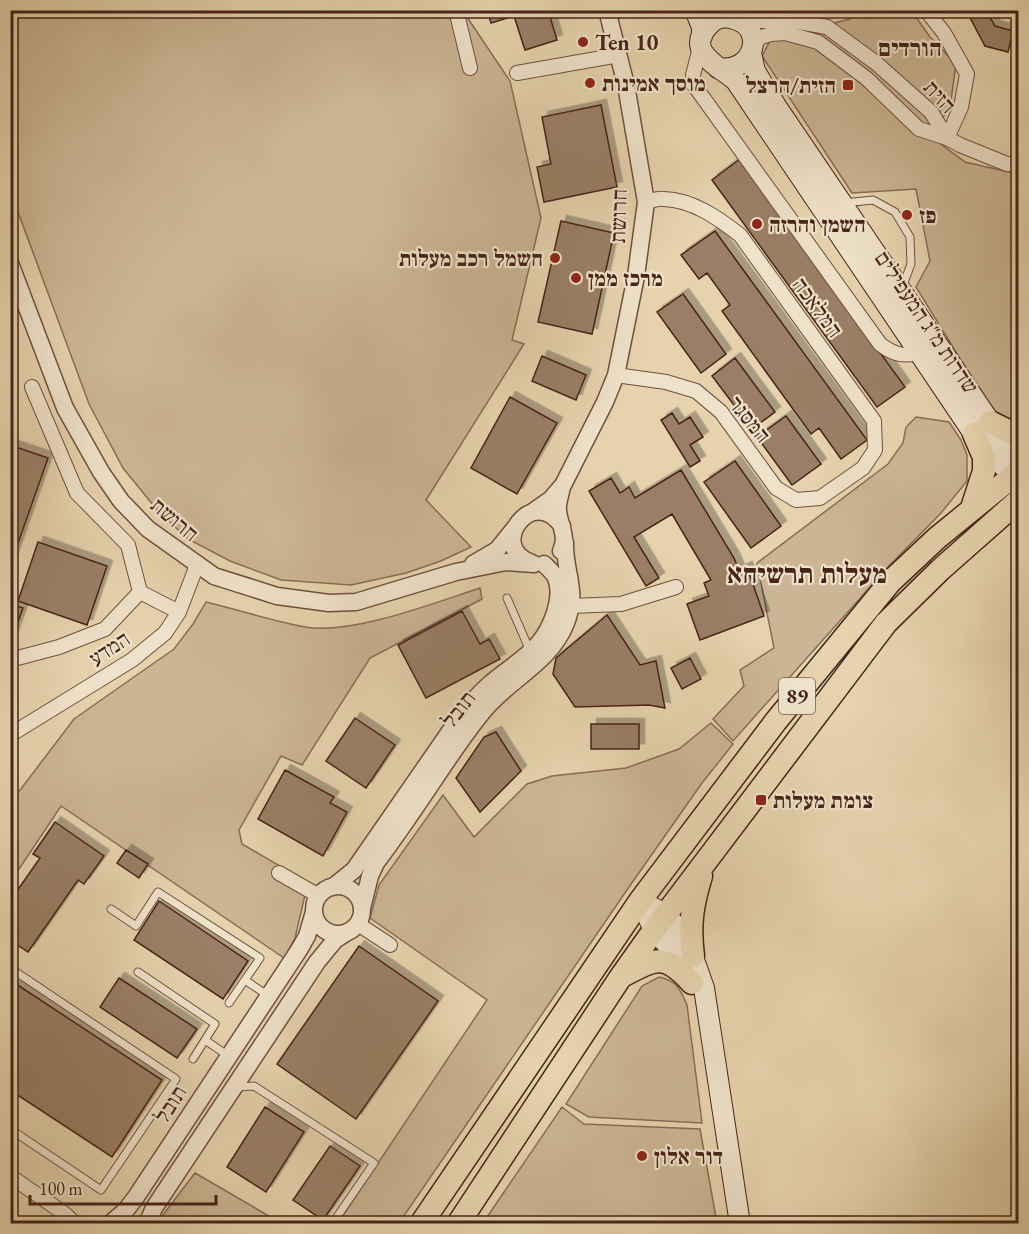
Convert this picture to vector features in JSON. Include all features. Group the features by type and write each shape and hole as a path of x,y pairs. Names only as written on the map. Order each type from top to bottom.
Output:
{"highway":[{"path":"972,508 984,471 982,428 1018,436"},
{"name":"89","path":"421,1224 640,901 776,721 890,582 937,538 1017,472"},
{"name":"89","path":"458,1224 659,922 886,624 948,563 1018,501"},
{"path":"693,956 690,931 692,904 706,859"},
{"path":"620,978 649,962 659,960 670,963 692,983"}],"main road":[{"path":"695,10 702,27 701,40 703,53 710,64 727,70 739,67 752,50 751,33 731,16 713,21 706,28 701,40"},
{"name":"שדרות מ\"ג המעפילים","path":"752,50 754,71 901,290 927,347"},
{"name":"שדרות מ\"ג המעפילים","path":"718,68 729,75 743,91 927,347 982,428 1017,472"},
{"path":"640,901 659,922 692,983 711,1032"},
{"path":"659,922 682,934 693,956 704,988 740,1224"}],"street":[{"path":"456,10 470,68"},
{"name":"חרושת","path":"531,513 551,499 563,485 592,429 616,375 636,276 646,202 626,85 607,10"},
{"path":"926,10 944,33 967,74 961,107 947,138"},
{"name":"הזית","path":"731,16 796,16 827,27 876,63 931,112 947,138"},
{"name":"הזית","path":"752,50 761,37 771,34 785,33 818,42 866,78 919,129 947,138 1007,164 1018,165"},
{"path":"701,40 693,75 694,85 880,344 895,355 927,347"},
{"path":"517,73 619,55"},
{"name":"המלאכה","path":"646,202 664,199 688,204 715,216 740,235 874,421 874,450 863,468 836,487"},
{"name":"חרושת","path":"10,263 65,408 101,472 121,501 148,529 214,576 248,588 296,600 329,603 366,599 456,572 506,562 539,564"},
{"name":"המסגר","path":"616,375 666,382 696,391 722,412 776,488 796,500 820,498 836,487"},
{"path":"32,387 77,493 128,545 140,591 179,612"},
{"name":"חרושת","path":"563,485 558,512 563,534"},
{"path":"531,513 552,515 563,534 558,556 539,564 520,557 515,551 512,536 518,521 531,513"},
{"name":"חרושת","path":"456,572 497,550 514,528"},
{"name":"תובל","path":"147,1224 154,1208 316,962 356,921 376,863 474,723 499,695 549,653 562,630 571,606 572,592 564,553 563,534"},
{"name":"תובל","path":"110,1223 126,1210 136,1197 229,1056 307,936 322,898 354,870 462,714 477,697 530,651 546,631 557,603 556,579 539,564"},
{"name":"המדע","path":"10,735 132,660 165,633 179,612 197,565"},
{"path":"571,606 621,604 676,587"},
{"path":"10,660 59,647 105,629 140,591"},
{"path":"279,873 322,898"},
{"path":"341,886 355,893 356,921 340,934 325,931 316,919 322,898 341,886"},
{"path":"356,921 390,945"},
{"path":"10,1176 70,1219 88,1224"},
{"path":"110,1223 123,1224"}],"lane":[{"path":"842,203 873,200 895,212 910,237 911,264 901,290"},
{"path":"507,598 530,651"},
{"path":"111,909 136,926 158,892 260,958 229,1003"},
{"path":"10,968 176,1079 101,1190 10,1129"},
{"path":"138,972 215,1024 193,1059"},
{"path":"245,980 268,996"},
{"path":"204,1040 229,1056"},
{"path":"248,1066 254,1086"},
{"path":"234,1087 254,1086 374,1162 332,1224"}],"shaded area":[{"path":"911,10 930,37 956,64 950,107 930,136 965,162 1018,174 1018,423 994,414 916,287 930,261 916,189 852,193 762,56 771,39 850,19 853,11"},
{"path":"11,11 463,11 510,81 541,218 512,340 524,344 426,500 471,547 441,561 406,573 351,585 281,580 230,561 188,539 158,511 123,468 89,404 11,193"},
{"path":"916,417 949,422 961,440 967,455 967,481 941,513 887,568 733,741 713,719 744,686 740,670 774,648 757,563 888,464 903,443 906,427"},
{"path":"480,588 482,599 370,658 302,765 281,756 239,830 242,844 311,884 304,899 295,938 284,958 61,806 11,881 11,802 74,719 174,649 206,602 293,625 324,628 393,616"},
{"path":"711,723 733,744 702,783 629,887 399,1223 338,1223 487,1000 370,918 379,885 443,795 474,837 527,784 552,776 626,768 679,749"},
{"path":"659,977 670,981 677,987 687,1005 702,1123 589,1117 566,1104 642,986"},
{"path":"562,1107 584,1124 700,1129 717,1223 483,1223"},
{"path":"195,1173 281,1223 156,1224"}],"building":[{"path":"487,10 548,10 557,40 525,50 514,16 491,23"},
{"path":"819,10 839,10 821,17"},
{"path":"966,10 986,10 995,26 1013,31 1008,52 985,46"},
{"path":"601,105 617,187 544,202 537,167 551,164 542,117"},
{"path":"740,159 905,387 877,407 712,180"},
{"name":"מרכז ממן","path":"561,221 614,233 592,334 538,322"},
{"path":"715,231 867,440 841,459 819,428 811,434 722,311 730,305 707,273 699,279 681,255"},
{"path":"683,294 726,354 701,373 657,312"},
{"path":"542,356 586,375 576,400 532,381"},
{"path":"735,358 775,412 752,429 712,376"},
{"path":"510,397 557,423 517,494 471,468"},
{"path":"672,413 679,424 690,417 703,437 690,445 700,461 690,467 661,420"},
{"path":"786,416 821,464 792,485 757,437"},
{"path":"10,445 48,458 10,566"},
{"path":"735,461 781,526 751,548 704,482"},
{"path":"681,470 739,570 747,567 764,616 700,640 687,604 709,596 704,583 711,580 672,514 634,537 659,578 646,586 589,491 611,478 620,493 629,487 635,498"},
{"path":"38,542 107,566 87,625 18,601"},
{"path":"10,604 23,608 10,644"},
{"path":"462,611 480,644 489,639 500,659 426,698 398,645"},
{"path":"607,615 640,665 656,661 665,708 649,705 575,707 553,674 556,658"},
{"path":"690,658 701,679 682,689 671,668"},
{"path":"355,718 395,745 366,788 326,761"},
{"path":"591,724 639,724 639,749 591,749"},
{"path":"496,732 521,771 480,812 456,778 484,737"},
{"path":"285,770 334,797 330,803 347,812 323,856 258,819"},
{"path":"55,822 104,856 84,884 78,880 28,952 10,940 10,901 40,858 33,854"},
{"path":"126,850 148,864 139,878 117,863"},
{"path":"159,901 248,961 223,999 134,940"},
{"path":"359,946 438,1001 356,1119 277,1064"},
{"path":"119,978 197,1029 177,1058 100,1007"},
{"path":"10,980 162,1080 112,1157 10,1090"},
{"path":"265,1107 304,1132 266,1192 227,1167"},
{"path":"330,1146 360,1166 323,1220 293,1200"}],"place":[{"name":"Ten 10","path":"583,42"},
{"name":"מוסך אמינות","path":"590,83"},
{"name":"הזית/הרצל","path":"848,85"},
{"name":"פז","path":"907,215"},
{"name":"השמן והרזה","path":"757,224"},
{"name":"חשמל רכב מעלות","path":"555,258"},
{"name":"מרכז ממן","path":"576,278"},
{"name":"צומת מעלות","path":"761,800"},
{"name":"דור אלון","path":"642,1156"}],"district":[{"name":"הורדים","path":"910,48"},
{"name":"מעלות תרשיחא","path":"807,573"}]}
